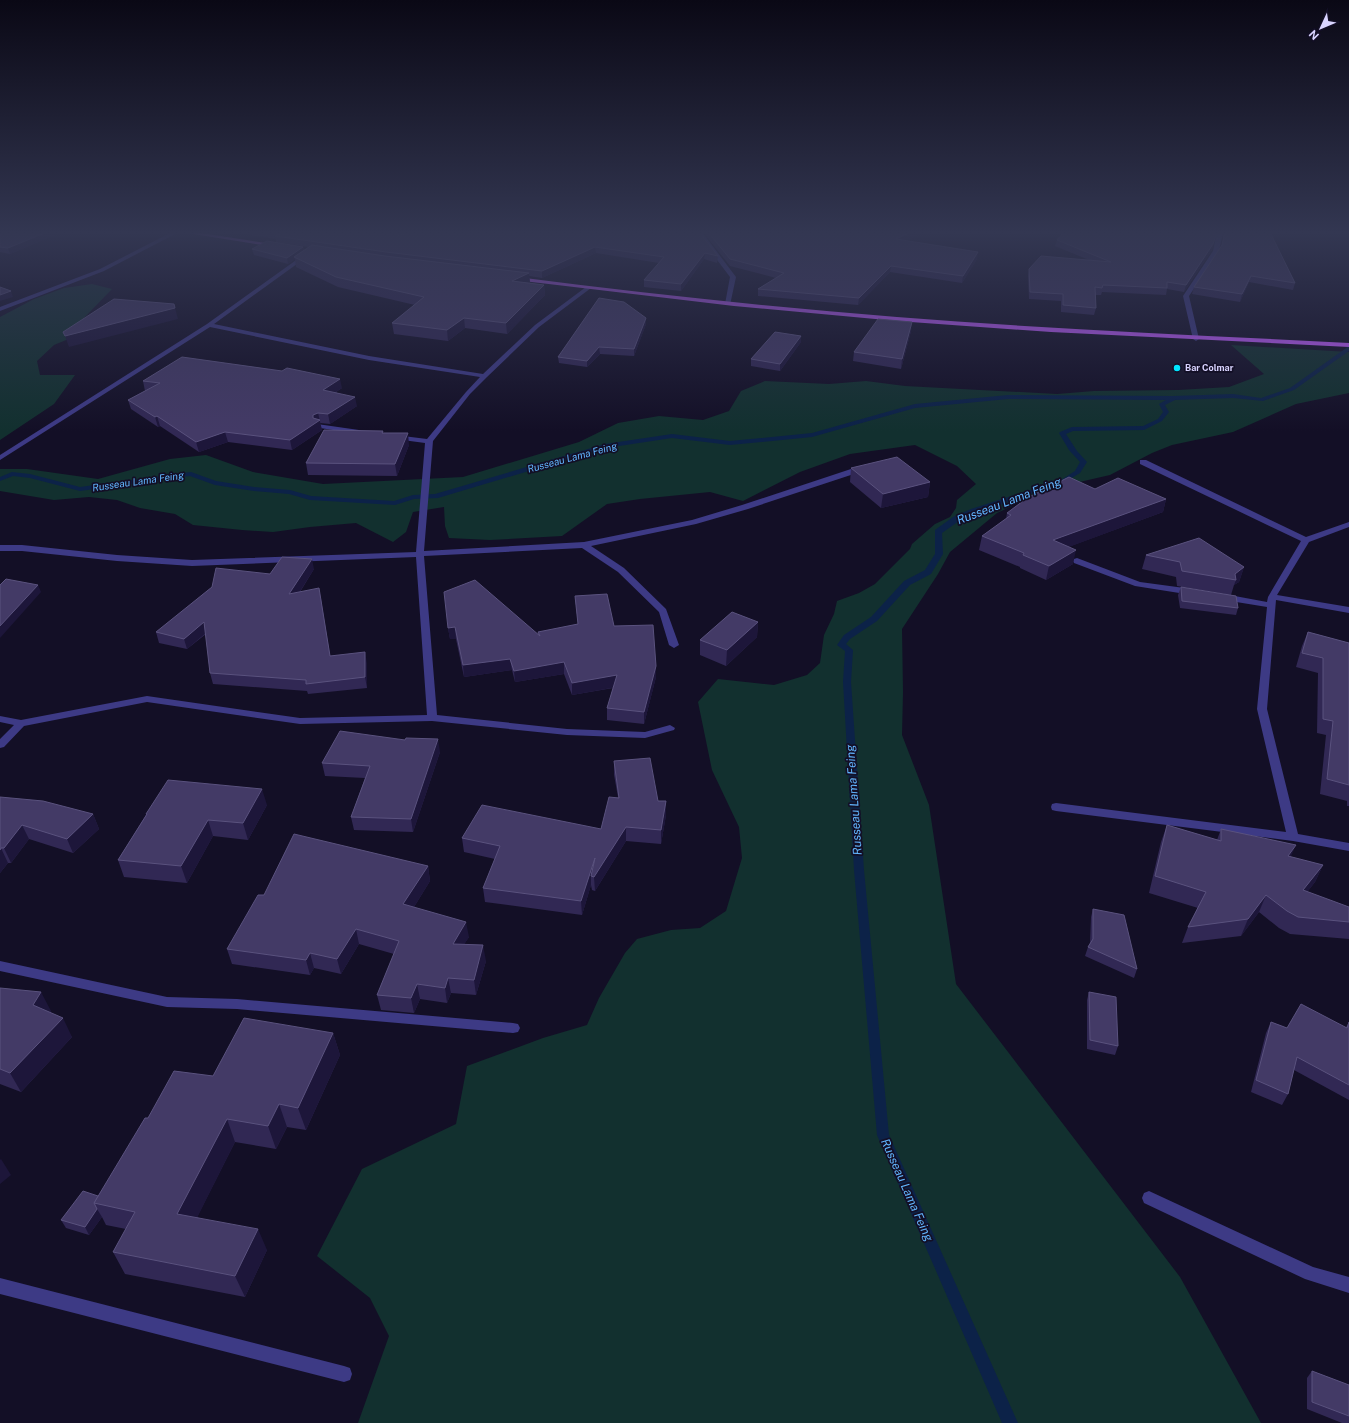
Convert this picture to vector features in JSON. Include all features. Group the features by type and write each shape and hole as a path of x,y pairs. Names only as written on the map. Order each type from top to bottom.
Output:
{"main road":[{"path":"679,298 950,323 1196,339 1349,346"}],"street":[{"path":"0,309 28,298"},
{"path":"0,458 209,325 246,298"},
{"path":"432,718 420,554 429,441 468,393 484,376 537,326 574,298"},
{"path":"728,304 729,298"},
{"path":"1187,298 1196,339"},
{"path":"209,325 369,358 484,376"},
{"path":"320,426 366,433"},
{"path":"390,436 429,441"},
{"path":"1143,462 1306,540"},
{"path":"0,548 22,548 117,558 192,563 584,546 693,522 745,507 870,465"},
{"path":"1293,837 1262,709 1272,601 1306,540 1349,524"},
{"path":"584,546 621,570 663,612 674,645"},
{"path":"1077,561 1138,584 1201,594"},
{"path":"1216,596 1349,610"},
{"path":"0,719 22,723 147,699 300,721 432,718 567,732 645,735 670,728"},
{"path":"0,745 22,723"},
{"path":"1056,808 1293,837 1349,847"},
{"path":"0,966 166,1002 237,1004 513,1028"},
{"path":"1149,1198 1311,1274 1349,1285"},
{"path":"0,1286 344,1374"}],"green space":[{"path":"103,298 84,318 88,331 54,345 37,361 40,375 75,375 54,404 0,440 0,317 34,299"},
{"path":"1231,345 1349,352 1349,393 1296,404 1233,432 1172,445 1152,453 1110,475 1049,489 997,513 950,552 938,574 902,629 902,735 929,805 956,984 1180,1277 1261,1423 358,1423 389,1336 370,1298 317,1256 362,1169 456,1124 467,1066 543,1038 587,1025 599,998 625,953 637,939 671,930 700,928 726,911 742,858 739,827 712,770 698,702 718,679 774,685 807,675 820,663 824,635 834,614 837,601 859,593 875,584 910,549 912,544 935,524 950,517 956,508 957,500 976,484 957,466 915,445 850,454 800,472 743,501 710,492 607,504 562,536 490,540 449,538 445,526 444,507 413,512 406,532 393,542 356,523 273,532 242,530 193,525 175,514 140,508 117,500 89,497 54,500 0,491 0,469 27,469 98,479 170,459 206,455 253,472 323,484 463,477 579,442 618,423 659,416 703,420 729,411 741,391 765,381 829,384 866,381 905,386 1057,394 1094,391 1178,390 1229,387 1264,374"}],"building":[{"path":"422,298 531,298 506,323 464,318 447,330 392,323"},
{"path":"599,298 624,302 646,318 634,349 599,347 587,361 558,357"},
{"path":"1063,298 1096,298 1096,308 1063,305"},
{"path":"114,299 174,304 175,308 65,336 63,332"},
{"path":"878,319 912,322 902,359 854,352"},
{"path":"775,332 801,336 780,364 751,359"},
{"path":"182,357 282,371 287,368 340,379 323,390 355,397 328,414 318,413 313,415 313,418 320,420 290,440 225,432 196,442 157,416 155,417 128,400 160,383 143,381"},
{"path":"324,430 408,433 395,464 306,463"},
{"path":"897,457 930,482 883,494 851,468"},
{"path":"1069,477 1095,489 1118,478 1166,499 1053,540 1076,550 1049,566 1023,555 1024,553 982,536 1011,515 1007,513 1027,498"},
{"path":"1199,538 1244,567 1235,574 1236,580 1182,571 1180,562 1146,555"},
{"path":"282,557 312,559 289,594 319,588 330,656 365,652 365,677 306,684 306,680 210,673 204,622 184,639 156,632 212,587 216,568 270,574"},
{"path":"6,579 38,585 0,626 0,585"},
{"path":"475,580 540,636 538,632 578,624 575,596 607,594 614,626 653,625 656,666 644,712 607,708 617,675 572,683 564,662 514,671 510,659 463,665 455,627 448,628 444,592"},
{"path":"1181,587 1236,596 1238,608 1182,601"},
{"path":"732,612 758,622 727,650 700,640"},
{"path":"1308,632 1349,643 1349,785 1327,779 1333,721 1323,719 1323,658 1302,653"},
{"path":"340,731 405,740 406,738 438,739 411,819 351,817 370,766 322,763"},
{"path":"650,758 658,801 666,801 661,830 626,827 594,877 591,876 595,858 581,901 483,888 500,846 462,838 482,805 601,829 609,797 619,798 614,761"},
{"path":"168,780 262,789 243,823 208,820 181,866 118,860"},
{"path":"0,797 43,801 93,814 67,839 22,825 4,848 1,848 0,850"},
{"path":"1167,825 1221,841 1221,829 1296,845 1288,856 1323,865 1303,890 1349,907 1349,922 1298,917 1287,911 1266,895 1248,919 1188,927 1206,892 1155,876"},
{"path":"294,834 428,866 403,904 466,922 453,944 483,945 474,980 448,978 445,988 417,984 411,998 377,995 399,941 356,929 337,959 310,953 306,960 227,949 258,895 264,895"},
{"path":"1093,909 1124,915 1137,969 1088,947 1093,939"},
{"path":"0,988 41,992 33,1005 63,1018 10,1073 0,1069"},
{"path":"1089,992 1116,997 1118,1046 1090,1040"},
{"path":"1301,1004 1347,1028 1349,1022 1349,1085 1297,1057 1288,1094 1256,1080 1271,1022 1287,1028"},
{"path":"244,1018 333,1033 298,1108 279,1104 268,1126 227,1119 177,1214 258,1229 235,1276 113,1252 135,1212 94,1203 145,1118 148,1118 174,1071 213,1076"},
{"path":"83,1191 98,1196 94,1203 97,1209 85,1227 61,1220"},
{"path":"1312,1371 1349,1385 1349,1416 1312,1402"}],"waterway":[{"name":"Russeau Lama Feing","path":"0,479 12,474 30,476 80,489 191,474 215,483 254,489 290,492 310,498 395,503 413,497 435,496 605,446 672,436 730,443 812,435 915,406 1008,397 1173,398 1233,396 1261,400 1292,389 1349,348"},
{"name":"Russeau Lama Feing","path":"1010,1423 883,1135 859,870 847,682 849,650 841,645 847,637 874,619 907,583 928,572 939,554 938,532 956,519 974,511 1063,481 1078,472 1084,462 1074,453 1062,433 1072,429 1144,428 1160,420 1166,412 1162,404 1172,399"}],"place":[{"name":"Bar Colmar","path":"1177,368"}]}
